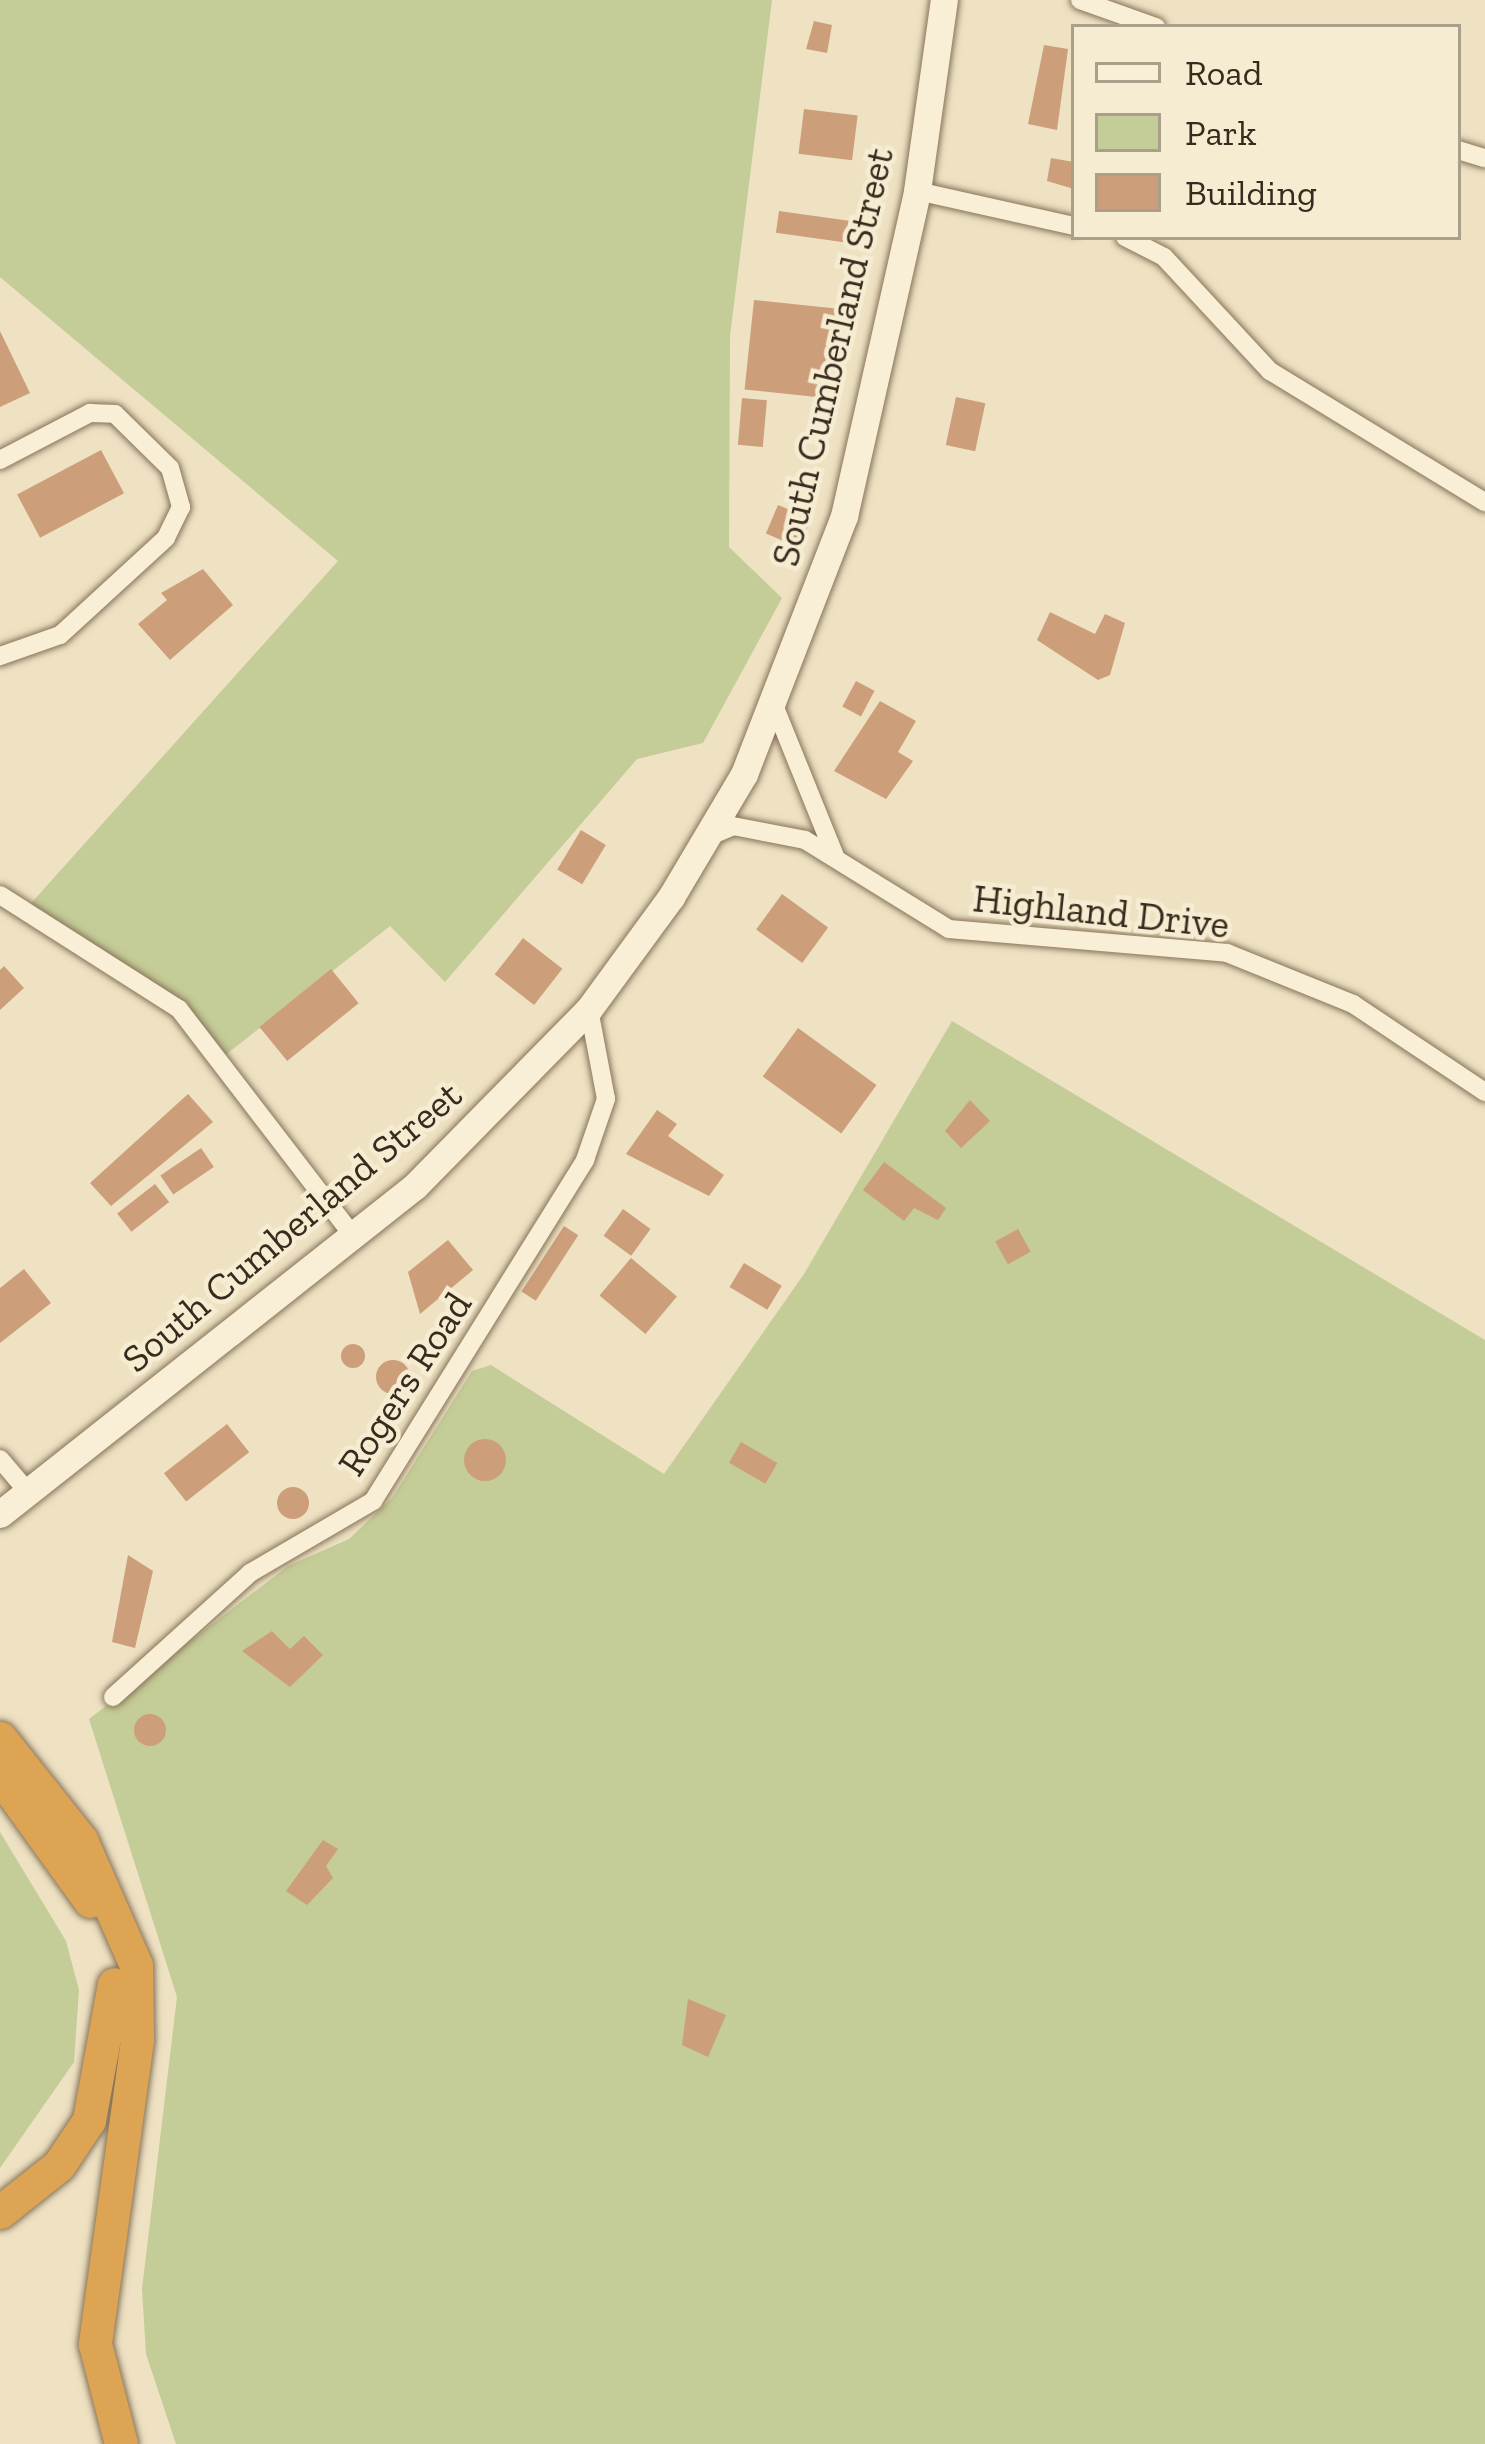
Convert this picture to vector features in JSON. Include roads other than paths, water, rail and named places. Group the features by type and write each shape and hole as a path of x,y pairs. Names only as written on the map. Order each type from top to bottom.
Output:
{"highway":[{"path":"0,1738 81,1840 136,1965 137,2041 95,2344 121,2444"},
{"path":"0,1776 98,1914 115,2020 89,2120 59,2164 0,2212"}],"main road":[{"name":"South Cumberland Street","path":"0,1514 454,1150 589,1009 705,839 774,705 844,517 916,191 944,0"}],"street":[{"path":"1080,0 1148,24"},
{"path":"916,191 1071,225"},
{"path":"1131,240 1164,257 1270,371 1485,502"},
{"path":"0,460 90,413 115,413 170,468 181,507 166,538 60,635 0,656"},
{"path":"774,705 838,860"},
{"name":"Highland Drive","path":"705,839 745,826 838,860 949,928 1227,953 1353,1004 1485,1092"},
{"path":"0,895 178,1009 353,1235"},
{"name":"Rogers Road","path":"113,1697 250,1573 374,1501 585,1160 606,1099 589,1009"},
{"path":"0,1459 28,1492"}]}
